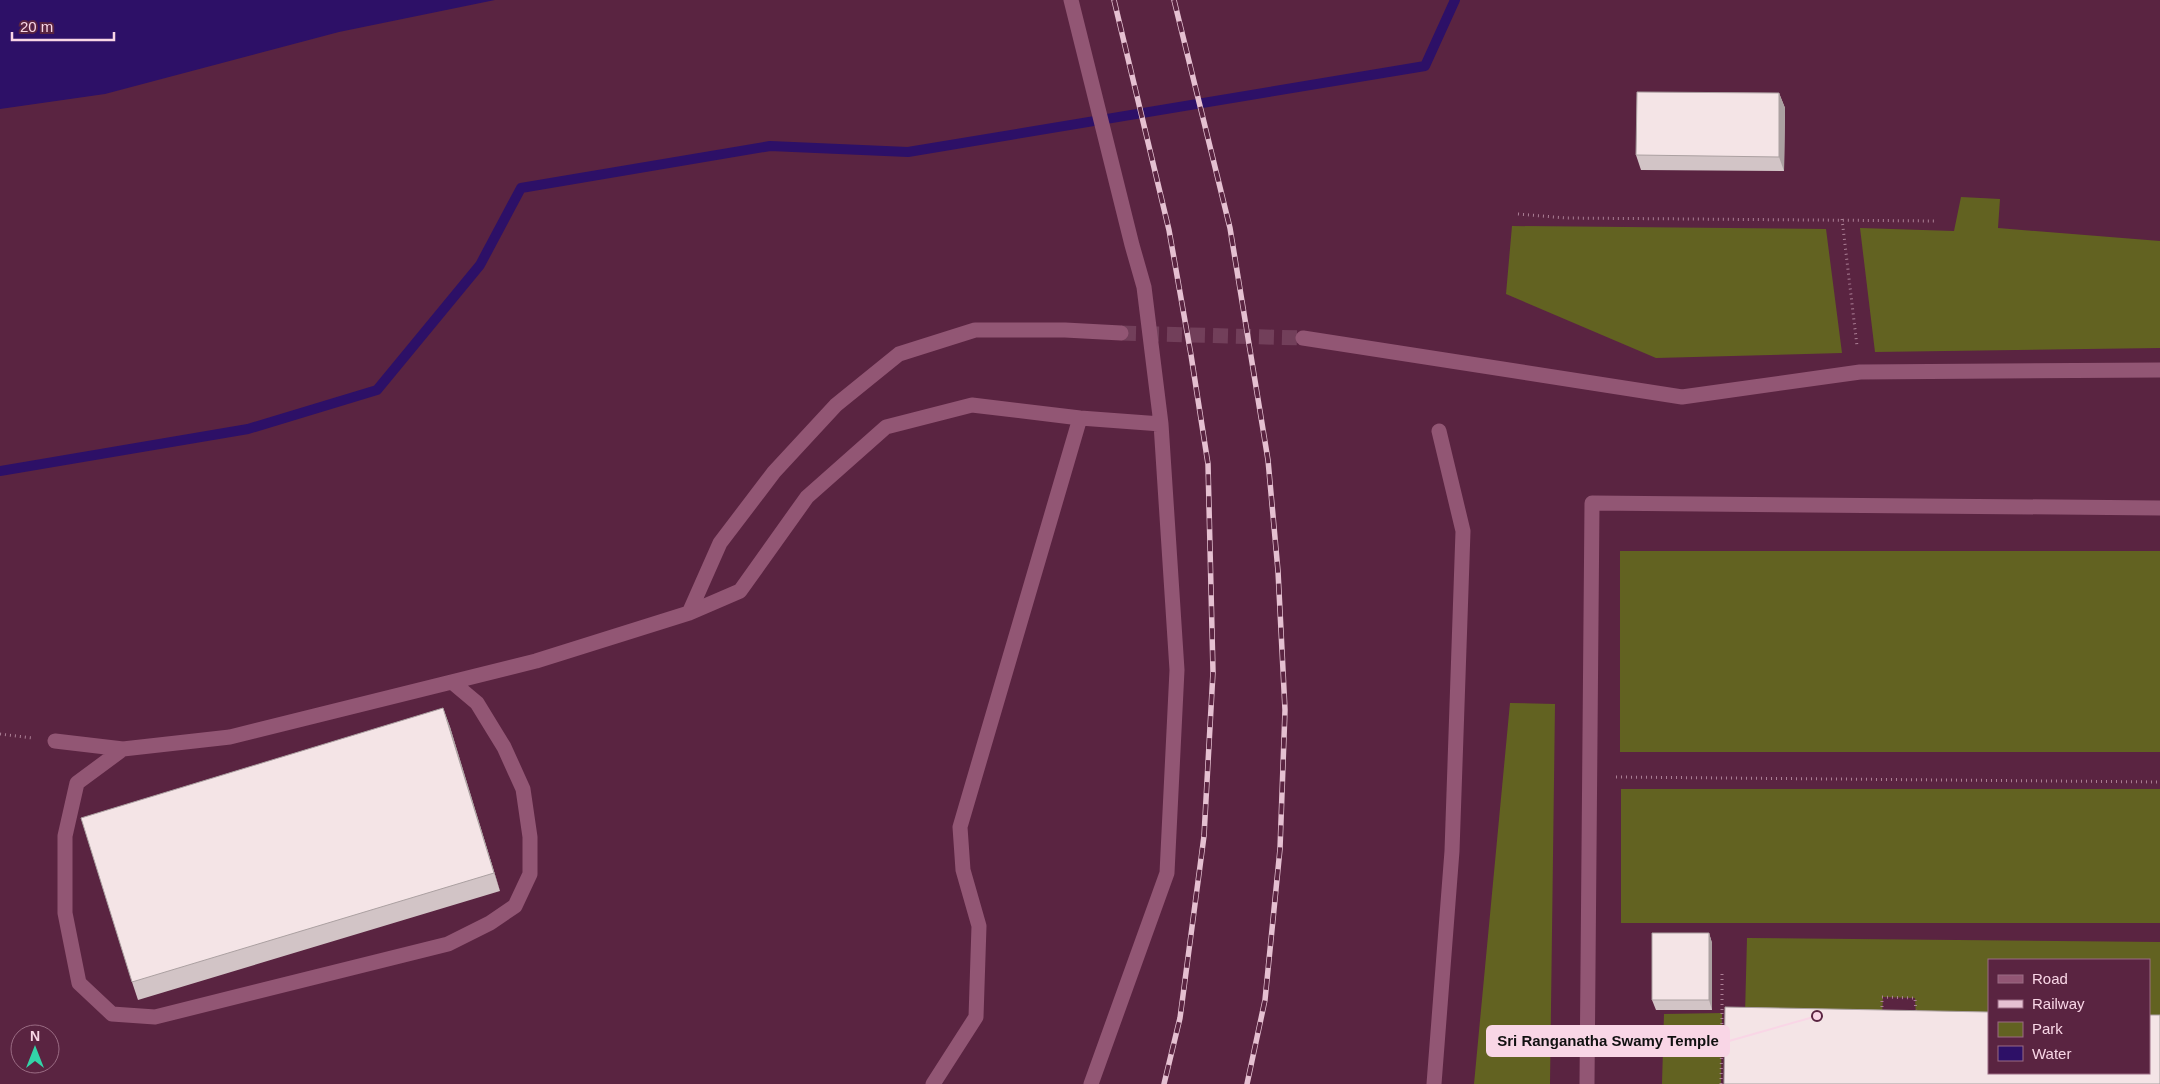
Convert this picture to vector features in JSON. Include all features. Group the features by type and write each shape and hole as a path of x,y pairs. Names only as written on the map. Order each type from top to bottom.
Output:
{"street":[{"path":"1071,0 1144,288 1161,424 1177,670 1167,873 1091,1084"},
{"path":"689,613 720,543 774,472 836,405 899,354 975,330 1065,330 1121,333"},
{"path":"1303,338 1682,397 1860,372 2160,370"},
{"path":"55,741 122,749 230,737 536,661 689,613 740,591 807,497 886,427 972,405 1080,418 1161,424"},
{"path":"933,1084 976,1017 979,926 963,870 960,827 1080,418"},
{"path":"1434,1084 1452,851 1463,532 1439,431"},
{"path":"1587,1084 1592,503 2160,508"},
{"path":"122,749 77,784 65,836 65,913 79,983 112,1014 155,1017 448,944 490,923 515,906 530,874 530,837 523,789 504,747 477,703 452,682"}],"path":[{"path":"1518,214 1566,218 1842,219 1936,222"},
{"path":"1842,219 1860,372"},
{"path":"0,734 55,741"},
{"path":"1590,777 2160,782"},
{"path":"1721,1084 1722,974"},
{"path":"1882,1016 1882,997 1915,998 1916,1017 1925,1017"},
{"path":"1722,1013 1730,1014"}],"green space":[{"path":"1961,197 2000,199 1998,228 2160,241 2160,348 1875,352 1860,228 1954,231"},
{"path":"1512,226 1826,229 1842,353 1656,358 1506,294"},
{"path":"1620,551 2160,551 2160,752 1620,752"},
{"path":"1510,703 1555,704 1550,1084 1474,1084"},
{"path":"1621,789 2160,789 2160,923 1621,923"},
{"path":"1747,938 2160,942 2160,1020 2150,1020 2150,959 1988,959 1988,1018 1916,1017 1915,998 1883,997 1882,1016 1745,1014"},
{"path":"1722,1013 1721,1084 1662,1084 1664,1014"}],"water":[{"path":"0,0 495,0 339,32 105,94 0,109"}],"building":[{"path":"1637,92 1779,93 1779,157 1636,155"},
{"path":"443,708 494,873 132,982 81,818"},
{"path":"1652,933 1709,933 1709,1000 1652,1000"},
{"path":"1725,1007 1988,1012 1988,1074 2150,1074 2150,1015 2160,1015 2160,1084 1724,1084"}],"waterway":[{"path":"0,471 248,429 377,390 480,265 521,188 770,146 908,152 1425,66 1455,0"}],"tunnel":[{"path":"1121,333 1303,338"}],"railway":[{"path":"1114,0 1169,230 1208,464 1213,672 1204,836 1180,1018 1164,1084"},
{"path":"1174,0 1230,228 1268,460 1278,571 1285,710 1280,849 1265,1000 1247,1084"}],"place":[{"name":"Sri Ranganatha Swamy Temple","path":"1817,1016"}]}
